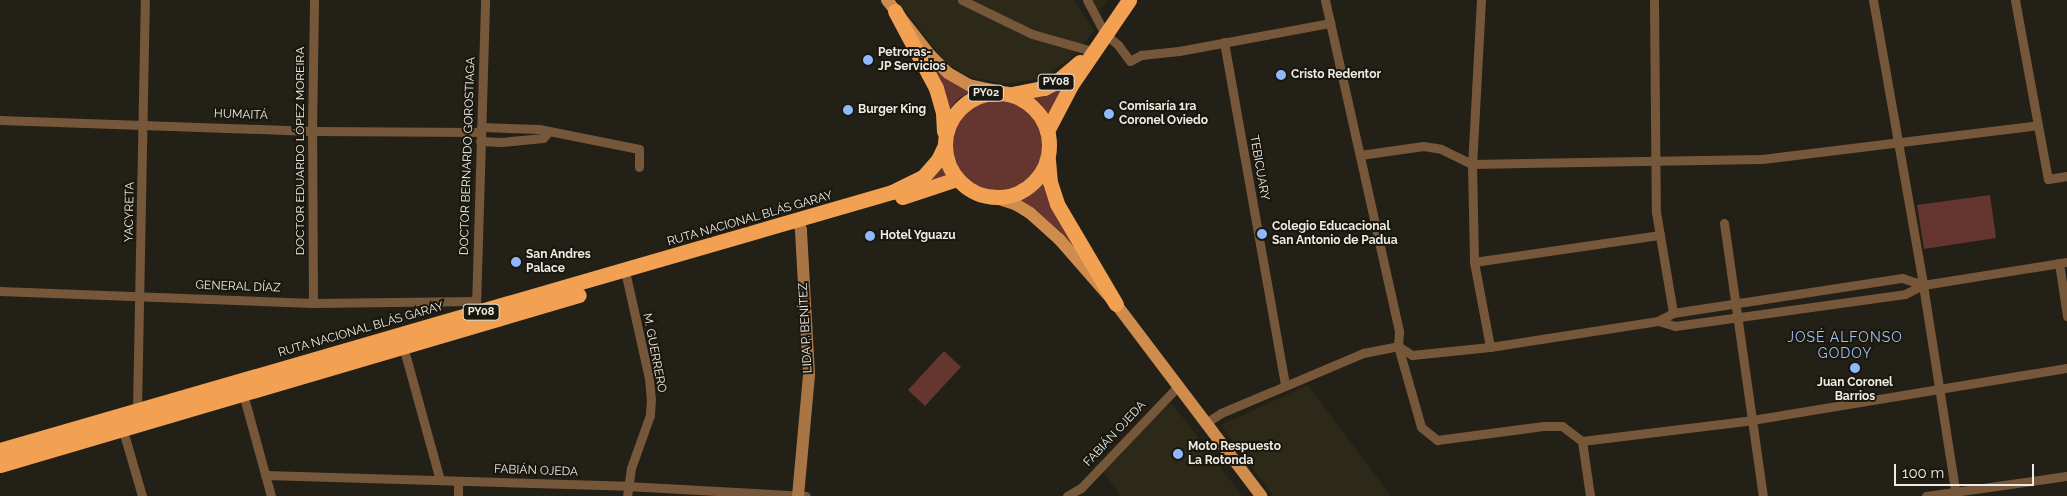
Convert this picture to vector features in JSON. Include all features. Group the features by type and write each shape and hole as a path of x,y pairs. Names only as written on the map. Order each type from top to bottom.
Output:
{"highway":[{"name":"PY08","path":"1047,130 1092,51 1129,0"},
{"name":"PY02","path":"891,6 936,88 943,113 944,141 948,164 957,179 967,188 993,197 1007,196 1020,192 1042,172 1047,159 1049,145 1047,130 1041,116 1031,105 1007,93 987,92 966,102 950,120 944,141"},
{"name":"PY08","path":"1007,93 1031,92 1044,88 1056,82 1092,51"},
{"name":"RUTA NACIONAL BLÁS GARAY","path":"799,226 903,189 923,177 932,168 944,141"},
{"name":"PY02","path":"1047,159 1050,182 1057,204 1116,304"},
{"name":"RUTA NACIONAL BLÁS GARAY","path":"0,465 120,422 241,387 477,313 626,276 957,179"},
{"name":"RUTA NACIONAL BLÁS GARAY","path":"241,387 403,346 477,313"},
{"name":"RUTA NACIONAL BLÁS GARAY","path":"0,450 120,422"}],"main road":[{"name":"PY02","path":"891,6 948,73 969,85 1007,93"},
{"name":"PY02","path":"993,197 1015,204 1030,213 1045,226 1116,304 1261,496"}],"street":[{"name":"YACYRETA","path":"139,416 145,0"},
{"name":"DOCTOR EDUARDO LÓPEZ MOREIRA","path":"313,303 312,131 314,0"},
{"name":"DOCTOR BERNARDO GOROSTIAGA","path":"477,313 480,129 485,0"},
{"path":"962,0 1032,34 1092,51"},
{"path":"1087,0 1105,34 1118,45 1130,61 1141,56 1179,51 1330,23"},
{"path":"1325,0 1399,332 1398,346 1421,427 1437,440 1544,426 1562,426 1582,441 1752,420 2067,368"},
{"path":"1481,0 1472,164 1474,262 1490,347"},
{"path":"1654,0 1656,212 1673,313"},
{"path":"1873,0 1923,285 1956,494"},
{"path":"2015,0 2048,179 2067,176"},
{"name":"TEBICUARY","path":"1224,42 1285,386"},
{"name":"HUMAITÁ","path":"0,120 312,131 480,129 549,131 639,149 639,167"},
{"path":"1360,155 1432,147 1448,151 1472,164 1762,159 2038,125"},
{"path":"480,141 500,142 544,138 549,131"},
{"path":"1724,224 1737,304 1763,496"},
{"name":"LIDA P. BENÍTEZ","path":"798,496 809,374 799,226"},
{"path":"1474,262 1660,235"},
{"path":"1658,321 1675,326 1905,294 1923,285 2063,262 2067,316"},
{"name":"M. GUERRERO","path":"626,276 649,378 651,399 650,415 631,468 627,496"},
{"path":"1206,424 1221,413 1363,353 1398,346 1412,355 1490,347 1658,321 1673,313 1902,278 1923,285"},
{"name":"GENERAL DÍAZ","path":"0,291 313,303 477,313"},
{"path":"403,346 440,480"},
{"name":"FABIÁN OJEDA","path":"1067,496 1081,488 1178,386"},
{"path":"241,387 271,496"},
{"path":"120,422 142,496"},
{"path":"1582,441 1590,496"},
{"name":"FABIÁN OJEDA","path":"265,475 627,486 806,496"},
{"path":"1926,496 1956,494 2067,476"},
{"path":"458,481 458,496"}],"shaded area":[{"path":"897,0 1074,0 1094,31 1072,57 1043,78 1005,84 969,77 945,62"},
{"path":"1089,0 1107,0 1098,13"},
{"path":"928,60 946,78 971,91 958,99 948,111 945,92"},
{"path":"1067,82 1048,115 1041,104 1032,97"},
{"path":"997,98 1014,102 1029,112 1039,127 1043,144 1039,161 1029,176 1014,186 997,190 980,186 965,176 955,161 951,144 955,127 965,112 980,102"},
{"path":"943,162 952,178 912,190"},
{"path":"1041,180 1048,197 1081,256 1014,199 1028,195"},
{"path":"1990,195 1996,238 1924,249 1917,205"},
{"path":"944,351 961,367 925,406 908,390"},
{"path":"1308,385 1391,496 1273,496 1221,425"},
{"path":"1171,402 1242,496 1121,496 1101,469"}],"place":[{"name":"Petroras- JP Servicios","path":"868,60"},
{"name":"Cristo Redentor","path":"1281,75"},
{"name":"Burger King","path":"848,110"},
{"name":"Comisaría 1ra Coronel Oviedo","path":"1109,114"},
{"name":"Colegio Educacional San Antonio de Padua","path":"1262,234"},
{"name":"Hotel Yguazu","path":"870,236"},
{"name":"San Andres Palace","path":"516,262"},
{"name":"Juan Coronel Barrios","path":"1855,368"},
{"name":"Moto Respuesto La Rotonda","path":"1178,454"}],"district":[{"name":"JOSÉ ALFONSO GODOY","path":"1845,346"}]}
